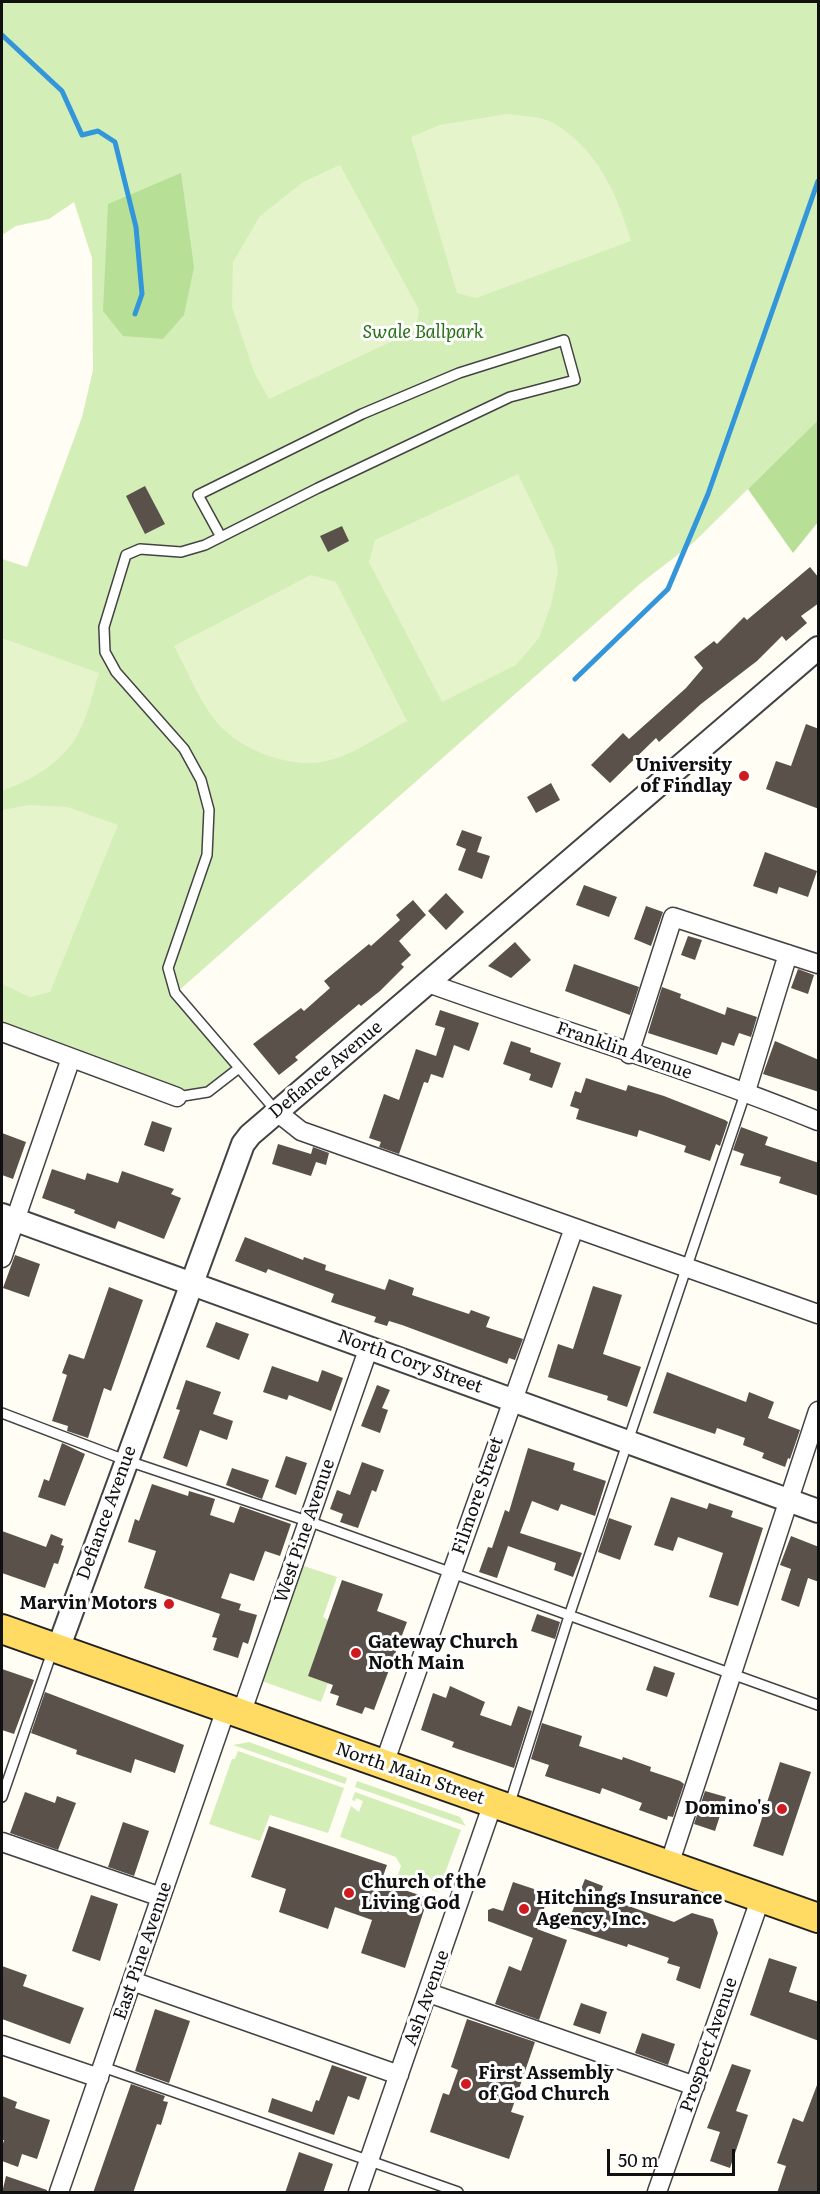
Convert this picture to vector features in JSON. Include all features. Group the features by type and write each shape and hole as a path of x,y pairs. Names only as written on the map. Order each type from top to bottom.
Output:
{"main road":[{"name":"North Main Street","path":"2,1629 819,1918"}],"street":[{"name":"Defiance Avenue","path":"56,1649 243,1144 250,1135 819,648"},
{"path":"629,1054 673,917 819,964"},
{"path":"746,1091 788,954"},
{"name":"Franklin Avenue","path":"428,983 629,1054 746,1091 819,1121"},
{"path":"2,1032 177,1097"},
{"path":"2,1258 8,1218 71,1058"},
{"path":"277,1112 300,1131 819,1314"},
{"name":"North Cory Street","path":"8,1218 819,1511"},
{"name":"Filmore Street","path":"384,1764 573,1228"},
{"name":"West Pine Avenue","path":"234,1712 309,1522 369,1347"},
{"path":"669,1865 819,1412"},
{"name":"East Pine Avenue","path":"59,2193 161,1897 234,1712"},
{"name":"Ash Avenue","path":"358,2193 429,1993 501,1806"},
{"path":"2,1842 161,1897"},
{"name":"Prospect Avenue","path":"657,2193 761,1897"},
{"path":"132,1981 399,2075"},
{"path":"429,1993 694,2086"},
{"path":"2,2045 101,2072"}],"lane":[{"path":"221,537 198,495 362,414 459,373 564,340 575,380 510,397 328,483 221,537 181,552 140,549 126,555 104,627 105,652 116,672 184,749 201,780 209,810 207,855 168,968 175,993 277,1112"},
{"path":"177,1097 208,1092 239,1068"},
{"path":"501,1806 569,1616 746,1091"},
{"path":"2,1413 125,1460 309,1522 819,1705"},
{"path":"2,1797 56,1649"},
{"path":"101,2072 369,2160 458,2193"}],"green space":[{"name":"Swale Ballpark","path":"2,2 818,2 818,420 693,543 641,583 176,993 239,1068 208,1092 177,1097 2,1032 2,559 27,567 82,417 93,370 92,258 74,202 49,219 16,226 2,235"},
{"path":"507,114 537,118 553,123 582,146 604,174 619,206 631,241 476,298 457,293 411,137 440,125"},
{"path":"340,165 419,310 416,330 269,399 254,372 232,307 233,262 260,216 303,182"},
{"path":"181,173 194,267 184,315 163,339 123,336 103,311 108,204"},
{"path":"818,420 818,522 793,553 748,489"},
{"path":"518,474 554,549 558,571 551,605 539,638 516,665 442,702 369,562 375,540"},
{"path":"311,575 336,582 407,721 343,756 319,762 302,763 269,756 238,741 225,730 214,719 203,702 174,646"},
{"path":"2,638 99,673 88,710 73,743 46,769 2,791"},
{"path":"29,805 67,807 118,825 50,992 30,997 2,984 2,810"},
{"path":"304,1566 337,1577 323,1617 328,1620 309,1676 328,1683 321,1702 259,1680 298,1571"},
{"path":"249,1742 347,1778 345,1784 233,1745"},
{"path":"238,1751 344,1788 328,1833 270,1815 260,1841 209,1824 232,1759 235,1759"},
{"path":"357,1781 460,1817 466,1826 355,1787"},
{"path":"355,1792 461,1830 438,1892 397,1877 401,1866 396,1857 340,1837 351,1806 359,1812 363,1801 356,1798 355,1801 352,1800"}],"building":[{"path":"145,486 165,524 145,534 126,496"},
{"path":"342,526 349,541 328,552 320,536"},
{"path":"810,567 819,578 819,603 801,616 807,623 786,641 782,636 757,661 701,704 659,742 656,738 610,783 591,765 623,733 629,739 686,688 703,668 694,657 714,641 717,644 744,617 747,620"},
{"path":"806,724 819,729 819,809 766,789 776,761 791,766"},
{"path":"551,783 560,800 536,813 527,797"},
{"path":"462,830 482,837 477,852 490,856 482,879 458,870 466,849 456,845"},
{"path":"765,852 817,871 808,897 779,887 777,894 753,886"},
{"path":"584,885 617,897 609,917 576,905"},
{"path":"446,893 464,912 446,930 428,911"},
{"path":"413,900 426,915 399,941 411,955 401,964 404,967 380,991 361,1006 359,1004 295,1057 298,1060 279,1075 253,1044 301,1008 304,1011 330,988 324,981 369,944 371,946 400,920 396,915"},
{"path":"646,906 663,912 651,946 634,939"},
{"path":"688,936 702,940 695,960 681,955"},
{"path":"515,942 531,960 511,978 488,966"},
{"path":"574,964 639,987 630,1015 565,991"},
{"path":"798,969 814,975 808,994 791,988"},
{"path":"662,987 681,994 680,998 725,1015 727,1007 757,1017 751,1037 739,1033 734,1046 722,1042 717,1055 648,1033"},
{"path":"440,1010 479,1023 469,1051 454,1045 443,1078 431,1074 428,1083 424,1082 399,1154 379,1147 381,1142 369,1138 384,1094 399,1100 416,1049 436,1056 445,1028 435,1025"},
{"path":"511,1041 531,1048 530,1052 561,1063 552,1088 529,1080 531,1074 503,1064"},
{"path":"775,1041 819,1060 819,1092 763,1074"},
{"path":"586,1078 626,1091 628,1085 664,1096 725,1120 728,1122 720,1146 716,1144 710,1161 684,1152 686,1146 639,1130 637,1137 576,1119 579,1109 570,1106 575,1091 581,1093"},
{"path":"152,1121 172,1128 164,1152 144,1145"},
{"path":"741,1127 768,1137 765,1145 819,1163 819,1196 779,1183 781,1177 740,1165 744,1154 733,1150"},
{"path":"2,1133 26,1142 13,1179 2,1175"},
{"path":"278,1144 311,1154 313,1147 329,1153 326,1165 316,1162 311,1176 272,1164"},
{"path":"52,1169 85,1180 87,1173 118,1183 122,1171 174,1189 171,1194 181,1198 164,1239 118,1221 115,1229 74,1213 75,1210 42,1198"},
{"path":"245,1237 303,1260 304,1257 326,1265 325,1270 385,1290 389,1279 414,1288 412,1295 469,1314 471,1310 490,1317 486,1327 523,1339 515,1360 509,1358 507,1364 402,1325 389,1321 387,1326 374,1322 376,1317 331,1302 334,1294 268,1269 266,1273 235,1261"},
{"path":"15,1255 40,1264 29,1297 3,1288"},
{"path":"593,1286 622,1295 603,1354 641,1367 627,1407 607,1400 608,1396 548,1377 558,1344 573,1349"},
{"path":"109,1287 143,1300 111,1391 104,1388 88,1438 67,1431 68,1426 52,1421 67,1375 62,1373 69,1354 84,1359"},
{"path":"216,1322 249,1334 239,1360 206,1347"},
{"path":"272,1366 318,1382 322,1370 343,1378 331,1411 289,1395 287,1400 263,1392"},
{"path":"667,1372 746,1402 749,1392 774,1402 768,1418 800,1430 785,1467 762,1458 764,1453 743,1445 745,1438 717,1428 715,1434 653,1413"},
{"path":"186,1380 221,1392 213,1414 233,1421 227,1440 200,1430 187,1467 163,1458 180,1410 176,1409"},
{"path":"377,1385 390,1390 382,1408 388,1410 380,1433 361,1426"},
{"path":"62,1443 85,1454 65,1506 38,1497 44,1479 49,1481"},
{"path":"528,1448 575,1463 573,1470 606,1481 595,1516 561,1504 558,1511 532,1501 520,1533 582,1553 573,1577 554,1570 556,1563 508,1546 497,1578 479,1572 488,1547 492,1548 505,1510 509,1512"},
{"path":"286,1456 307,1463 296,1495 275,1487"},
{"path":"362,1462 384,1470 376,1492 372,1490 358,1528 340,1522 343,1514 330,1509 337,1490 350,1495"},
{"path":"232,1468 269,1480 262,1499 226,1485"},
{"path":"152,1484 188,1496 189,1491 215,1499 210,1515 234,1523 240,1506 291,1524 280,1556 265,1551 254,1581 230,1573 221,1598 241,1604 239,1610 257,1615 248,1644 243,1642 238,1658 213,1650 217,1638 212,1637 220,1614 144,1588 156,1551 128,1542 135,1519 139,1521"},
{"path":"671,1497 707,1509 709,1503 733,1511 731,1517 763,1528 738,1606 709,1597 723,1553 678,1537 673,1551 654,1545"},
{"path":"609,1518 632,1526 620,1560 598,1552"},
{"path":"2,1531 46,1547 51,1534 63,1539 61,1545 64,1546 58,1564 54,1563 45,1588 2,1573"},
{"path":"791,1536 819,1547 819,1582 808,1578 799,1607 781,1600 791,1569 780,1565"},
{"name":"Gateway Church Noth Main","path":"342,1580 383,1594 377,1611 407,1622 374,1710 365,1707 362,1714 336,1705 339,1696 330,1693 333,1685 308,1676"},
{"path":"537,1614 560,1622 555,1639 531,1631"},
{"path":"654,1666 675,1673 667,1697 646,1690"},
{"path":"2,1669 34,1680 14,1734 2,1730"},
{"path":"450,1686 485,1702 480,1715 511,1726 518,1706 532,1711 514,1768 452,1747 454,1742 421,1730 433,1693 446,1698"},
{"path":"45,1692 184,1745 175,1773 135,1759 131,1773 76,1754 77,1750 31,1733"},
{"path":"542,1723 582,1736 579,1746 622,1760 623,1757 651,1767 650,1771 680,1781 684,1784 673,1817 668,1816 667,1820 639,1810 642,1803 602,1788 600,1794 545,1776 549,1765 531,1759"},
{"name":"Domino's","path":"780,1762 811,1772 783,1856 753,1846"},
{"path":"705,1791 726,1797 715,1831 694,1824"},
{"path":"25,1792 55,1803 57,1796 76,1803 58,1850 10,1833"},
{"path":"123,1822 149,1831 134,1876 108,1867"},
{"name":"Church of the Living God","path":"269,1826 387,1865 381,1882 428,1898 405,1968 361,1953 372,1920 335,1907 328,1929 279,1912 286,1889 251,1877"},
{"path":"585,1879 603,1886 600,1896 674,1922 692,1913 713,1919 718,1933 700,1989 676,1980 680,1967 667,1963 669,1958 566,1927"},
{"path":"513,1882 549,1894 537,1929 567,1940 539,2020 495,2004 509,1966 521,1971 533,1938 488,1921 488,1910 493,1908 503,1911"},
{"path":"91,1895 118,1904 100,1961 72,1951"},
{"path":"769,1958 797,1967 789,1992 819,2002 819,2041 750,2015"},
{"path":"2,1966 27,1975 23,1986 84,2008 70,2044 2,2019"},
{"path":"581,2003 607,2012 600,2034 573,2025"},
{"path":"155,2009 190,2021 169,2083 135,2071"},
{"name":"First Assembly of God Church","path":"467,2019 535,2042 511,2112 524,2116 509,2159 430,2132 443,2093 449,2095 458,2070 451,2067"},
{"path":"642,2033 675,2044 668,2065 635,2053"},
{"path":"732,2064 751,2070 736,2111 748,2115 730,2168 710,2161 720,2132 707,2128"},
{"path":"332,2065 367,2077 359,2100 348,2096 334,2135 268,2112 272,2098 312,2112 316,2100 319,2101"},
{"path":"131,2084 165,2096 163,2101 168,2102 161,2125 157,2124 133,2193 93,2193"},
{"path":"817,2085 819,2193 777,2193 786,2166 777,2163 793,2118 803,2122"},
{"path":"2,2096 17,2102 15,2108 50,2120 37,2159 22,2154 18,2167 2,2161 4,2140 2,2140"},
{"path":"299,2152 333,2164 323,2193 285,2193"},
{"path":"6,2176 47,2190 47,2193 2,2193"}],"waterway":[{"path":"2,35 62,91 82,135 98,131 115,142 136,227 142,294 135,314"},
{"path":"575,679 668,589 708,494 818,181"}],"place":[{"name":"University of Findlay","path":"744,776"},
{"name":"Marvin Motors","path":"169,1604"},
{"name":"Gateway Church Noth Main","path":"356,1653"},
{"name":"Domino's","path":"782,1809"},
{"name":"Church of the Living God","path":"349,1893"},
{"name":"Hitchings Insurance Agency, Inc.","path":"524,1909"},
{"name":"First Assembly of God Church","path":"466,2084"}]}
